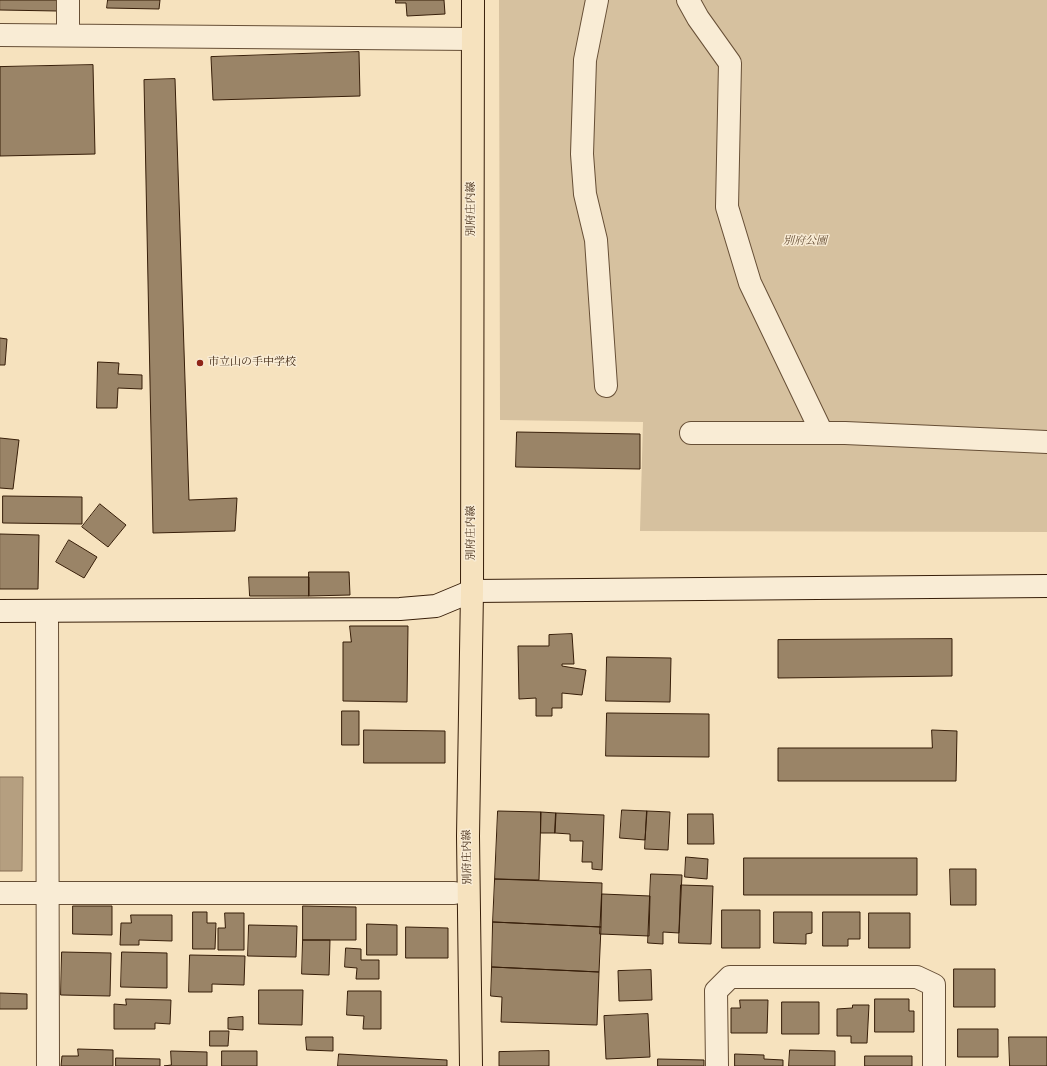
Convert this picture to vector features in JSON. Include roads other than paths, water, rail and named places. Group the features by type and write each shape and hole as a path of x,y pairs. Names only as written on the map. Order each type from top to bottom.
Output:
{"main road":[{"name":"別府庄内線","path":"472,1066 468,836 472,591 473,0"}],"street":[{"path":"68,0 68,35"},
{"path":"597,0 585,60 582,154 585,194 596,240 606,386"},
{"path":"688,0 698,18 730,63 727,207 750,283 822,433"},
{"path":"0,35 472,39"},
{"path":"692,433 822,433 1047,442"},
{"path":"0,611 400,609 436,606 472,591 1047,586"},
{"path":"47,611 48,1066"},
{"path":"0,893 454,893"},
{"path":"717,1066 716,991 730,977 917,977 934,985 934,1066"}],"place":[{"name":"市立山の手中学校","path":"200,363"}],"park label":[{"name":"別府公園","path":"805,242"}]}
